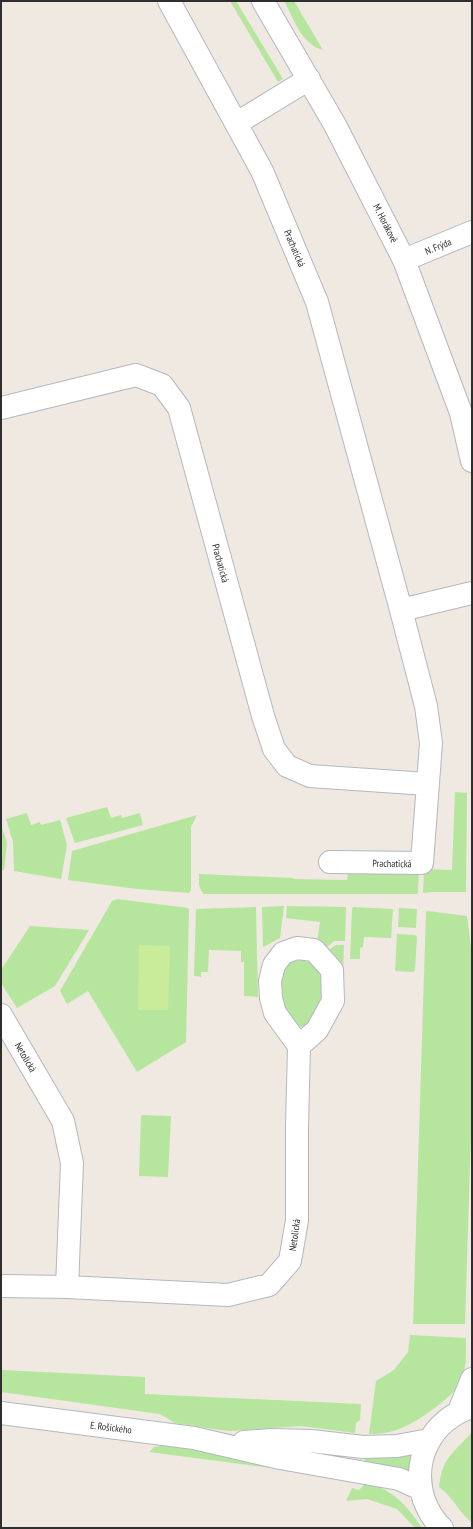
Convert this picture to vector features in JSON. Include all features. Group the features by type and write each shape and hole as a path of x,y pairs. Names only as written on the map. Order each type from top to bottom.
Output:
{"street":[{"name":"Prachatická","path":"169,1 262,170 317,302 426,706 431,743 422,863 330,862"},
{"name":"M. Horákové","path":"263,1 335,125 404,260 461,413 472,461"},
{"path":"237,123 309,80"},
{"name":"N. Frýda","path":"404,260 472,232"},
{"name":"Prachatická","path":"1,408 136,374 162,385 179,408 263,716 274,749 286,766 310,776 427,784"},
{"path":"401,610 472,593"},
{"name":"Netolická","path":"1,1015 63,1121 72,1163 67,1287"},
{"name":"Netolická","path":"1,1286 67,1287 228,1295 269,1285 290,1261 297,1220 299,1046"},
{"path":"442,1528 427,1508 421,1489 420,1467 422,1456 429,1440 442,1424 465,1409 472,1379"},
{"name":"E. Rošického","path":"1,1413 194,1438 280,1458 399,1479 421,1489"},
{"name":"E. Rošického","path":"221,1444 272,1440 311,1441 363,1447 397,1446 429,1440"}],"green space":[{"path":"230,1 236,1 283,79 278,82"},
{"path":"284,1 294,1 323,50 315,47 304,37"},
{"path":"455,792 467,793 466,892 423,893 424,869 452,870"},
{"path":"107,807 111,818 121,815 122,818 140,813 143,825 75,843 66,818"},
{"path":"27,813 31,825 40,822 41,825 60,820 67,845 61,879 14,871 13,842 6,819"},
{"path":"197,815 191,827 191,890 189,893 137,889 68,880 72,851"},
{"path":"1,824 7,843 4,870 1,870"},
{"path":"419,869 417,894 204,894 199,882 199,874 347,880 348,873 351,870"},
{"path":"117,899 188,908 189,910 186,1042 137,1072 88,991 67,1004 60,991 112,901"},
{"path":"284,906 280,938 263,947 262,907"},
{"path":"287,906 346,907 345,941 334,941 326,948 317,942 320,922 286,918"},
{"path":"256,907 258,997 244,996 244,962 241,962 241,951 209,950 208,972 201,972 201,977 194,976 196,909"},
{"path":"353,907 393,909 391,938 364,937 363,947 360,948 360,959 350,959"},
{"path":"399,908 417,909 416,928 398,927"},
{"path":"426,912 467,916 472,955 472,1102 465,1324 413,1324"},
{"path":"30,926 89,930 55,986 17,1008 1,983 1,970"},
{"path":"397,934 415,935 417,937 415,970 413,972 395,971"},
{"path":"139,945 170,946 168,1010 138,1010"},
{"path":"336,945 344,945 343,973 329,950"},
{"path":"302,960 317,966 322,973 323,980 319,1006 312,1020 305,1026 296,1027 286,1011 282,999 281,984 284,970 288,965 293,961"},
{"path":"141,1115 171,1116 168,1177 139,1176"},
{"path":"410,1335 466,1338 465,1365 461,1381 451,1394 434,1409 415,1422 392,1431 369,1434 376,1381 394,1370 408,1352"},
{"path":"1,1370 145,1377 145,1394 361,1404 360,1420 356,1423 355,1433 301,1426 230,1431 213,1429 175,1423 160,1414 1,1392"},
{"path":"472,1432 472,1523 448,1495 439,1487 446,1462"},
{"path":"173,1444 286,1470 149,1452 154,1447"},
{"path":"416,1453 410,1472 364,1465 365,1458 396,1458"},
{"path":"364,1482 382,1488 398,1499 422,1528 415,1528 397,1509 367,1499 346,1501 352,1488 359,1490 363,1486"}]}
